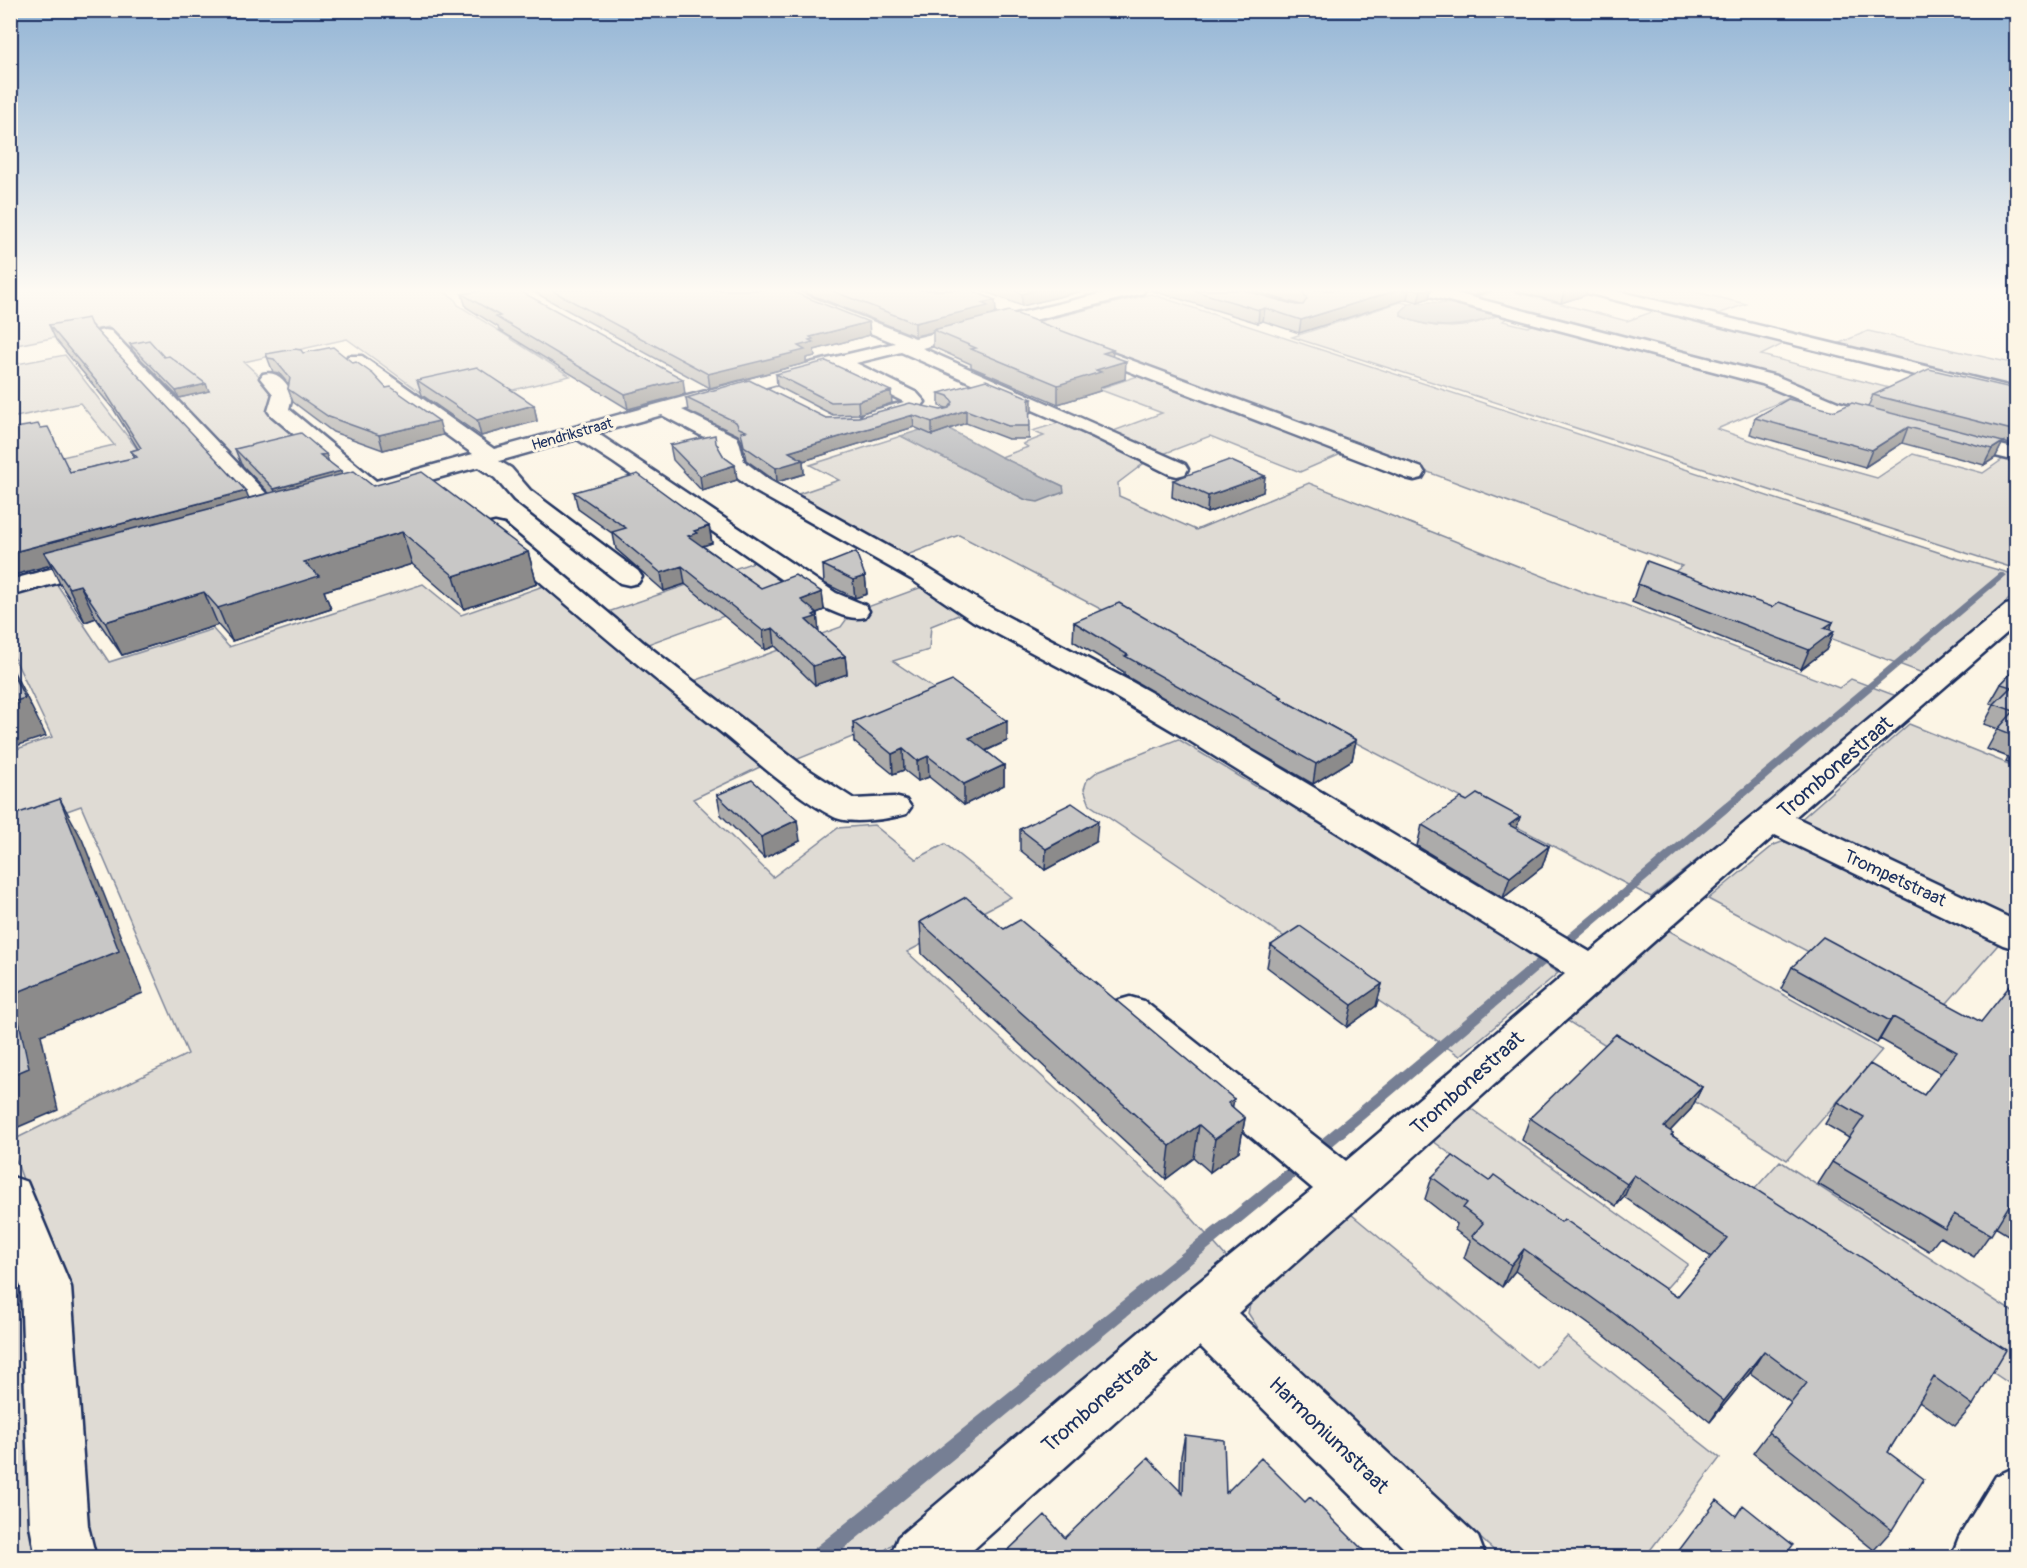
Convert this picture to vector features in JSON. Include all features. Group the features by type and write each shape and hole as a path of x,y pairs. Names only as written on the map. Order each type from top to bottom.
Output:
{"street":[{"path":"132,363 274,515"},
{"path":"359,363 486,458 522,495 629,577"},
{"name":"Hendrikstraat","path":"350,495 834,363"},
{"path":"841,363 910,397 915,402 911,406 849,424"},
{"path":"949,363 1177,469"},
{"path":"1125,363 1414,473"},
{"path":"1705,363 1769,380 1831,406 1901,424"},
{"path":"1891,363 2016,394"},
{"path":"1978,377 2016,387"},
{"path":"270,378 283,393 278,411 372,489"},
{"path":"754,384 775,395"},
{"path":"687,385 707,396"},
{"path":"911,406 931,412"},
{"path":"663,408 729,442 732,449 730,456 736,467 761,485 920,573 983,615 1121,688 1196,731 1592,972"},
{"path":"580,432 622,458 827,598 855,611"},
{"path":"1935,434 2016,455"},
{"path":"426,474 633,648 791,773 847,810 894,807"},
{"path":"251,522 296,510"},
{"path":"10,588 114,560"},
{"name":"Trombonestraat","path":"919,1557 1201,1312 1347,1189 1592,972 2016,611"},
{"name":"Trompetstraat","path":"1773,820 2016,936"},
{"path":"1096,985 1347,1189"},
{"path":"10,1196 46,1287 59,1526 66,1557"},
{"name":"Harmoniumstraat","path":"1201,1312 1457,1557"},
{"path":"1980,1557 2016,1496"}],"shaded area":[{"path":"71,363 148,463 11,503 10,469 114,445 80,403 11,418 11,365"},
{"path":"142,363 245,363 279,394 311,444 236,463"},
{"path":"380,363 550,363 570,376 505,392 485,377 420,392"},
{"path":"1134,363 1362,363 1953,557 2016,575 2016,593 1925,674 1668,577 1682,566"},
{"path":"1374,363 1700,363 1742,374 1794,396 1717,429 1788,453 1877,478 1913,454 1983,473 2009,455 2016,457 2016,569"},
{"path":"1693,363 1793,363 1897,390 1863,411"},
{"path":"1895,363 2016,364 2016,393"},
{"path":"1141,375 1348,451 1300,472 1210,436 1158,456 1108,433 1162,413 1098,389"},
{"path":"1058,423 1147,461 1118,483 1119,496 1196,530 1309,483 1588,594 1623,604 1839,688 1851,679 1899,697 1651,897 959,535 894,560 778,501 839,480 810,465 901,436 1026,500 1063,486 1001,457 1028,447 1023,444 1044,436 1032,431"},
{"path":"940,424 1001,457 1063,486 1064,492 1038,502 1026,500 901,436"},
{"path":"754,562 795,590 640,647 602,614"},
{"path":"54,580 109,662 213,629 229,647 423,584 461,615 546,585 766,764 693,799 773,877 838,828 874,825 916,859 945,844 1011,897 907,952 1175,1199 1228,1259 877,1557 85,1557 62,1285 11,1147 11,1141 188,1054 81,806 11,831 11,751 52,737 11,651 11,592"},
{"path":"922,587 961,614 931,626 929,650 893,661 948,698 786,764 686,684 841,627 851,613"},
{"path":"1909,724 2016,767 2016,929 1821,837 1798,822"},
{"path":"1178,739 1257,787 1308,804 1491,921 1506,939 1558,973 1460,1056 1090,805 1084,789 1087,780 1098,771"},
{"path":"1782,842 1795,843 2003,939 1934,1018 1708,899 1774,845"},
{"path":"1668,930 1882,1050 1787,1160 1566,1020"},
{"path":"1466,1105 1688,1264 1651,1305 1429,1138"},
{"path":"1780,1161 2016,1314 2016,1388 1742,1203"},
{"path":"1346,1210 1537,1368 1567,1337 1720,1458 1645,1557 1501,1557 1265,1339 1248,1313 1253,1291"},
{"path":"10,1242 20,1260 44,1557 11,1557"}],"building":[{"path":"81,363 127,363 246,491 10,553 10,429 38,424 40,428 48,427 70,472 137,457 131,451 141,448 106,393"},
{"path":"149,363 178,363 206,384 176,391"},
{"path":"278,363 358,363 373,374 386,388 391,387 439,421 379,435 329,417 288,389 290,378"},
{"path":"573,363 654,363 683,379 625,394"},
{"path":"688,363 752,363 708,374"},
{"path":"818,363 831,363 891,391 858,401 831,402 776,374"},
{"path":"1005,363 1119,363 1096,370 1101,372 1058,385"},
{"path":"477,367 534,405 477,420 417,380"},
{"path":"1929,369 2016,389 2016,431 1873,395"},
{"path":"749,380 826,418 859,417 910,403 941,410 949,408 953,402 948,396 939,393 986,380 1032,399 1029,400 1030,426 1008,426 966,410 932,422 913,415 789,452 803,460 776,468 744,446 741,432 746,431 739,428 736,422 686,398"},
{"path":"1788,399 1834,411 1852,403 2003,442 1992,449 1908,427 1872,450 1755,418"},
{"path":"301,433 326,454 320,455 341,471 274,489 235,449"},
{"path":"715,435 716,443 724,457 735,465 700,476 670,445"},
{"path":"1229,460 1265,476 1208,496 1173,480"},
{"path":"354,471 373,486 422,472 528,552 454,576 402,532 304,562 319,576 218,608 204,592 105,622 80,585 69,588 44,552"},
{"path":"638,474 709,526 694,531 697,533 688,536 761,588 795,575 822,592 801,600 817,613 813,615 816,617 806,620 845,656 813,666 773,628 763,631 682,566 661,573 612,532 626,528 574,492"},
{"path":"856,552 865,576 853,580 823,565"},
{"path":"1647,561 1772,607 1779,602 1833,622 1824,628 1834,631 1809,650 1638,584"},
{"path":"1119,603 1282,697 1279,698 1356,740 1316,764 1125,656 1128,655 1074,622"},
{"path":"2016,668 2016,736 1998,729 2014,711 1994,704 2011,687 2001,684"},
{"path":"10,669 25,698 10,703"},
{"path":"952,681 1007,721 969,738 1004,765 964,784 928,756 917,761 903,749 892,754 853,722"},
{"path":"752,780 797,820 761,837 717,795"},
{"path":"1477,794 1520,817 1509,825 1549,846 1510,877 1422,825 1461,798 1467,801"},
{"path":"60,799 119,951 13,994 29,1068 10,1076 10,816"},
{"path":"1072,803 1098,821 1046,849 1020,829"},
{"path":"966,897 1004,929 1020,920 1234,1099 1228,1103 1245,1118 1215,1139 1199,1125 1170,1146 920,922"},
{"path":"1300,926 1382,984 1352,1005 1271,945"},
{"path":"1823,937 1981,1022 2012,983 2016,985 2016,1208 2010,1204 1991,1235 1954,1214 1945,1229 1832,1162 1864,1117 1838,1102 1870,1064 1924,1095 1957,1052 1893,1017 1890,1021 1792,967"},
{"path":"1616,1034 1702,1087 1664,1127 1673,1133 1671,1135 2006,1350 1973,1405 1934,1377 1888,1452 1924,1479 1892,1530 1768,1432 1807,1383 1764,1351 1724,1401 1616,1315 1524,1249 1511,1265 1472,1236 1483,1223 1463,1208 1467,1203 1432,1177 1453,1156 1489,1181 1494,1175 1561,1222 1564,1219 1677,1297 1727,1238 1634,1175 1627,1184 1530,1118"},
{"path":"1185,1435 1224,1440 1226,1493 1261,1458 1305,1502 1310,1497 1370,1557 1001,1557 1045,1515 1065,1538 1148,1458 1183,1494"},
{"path":"1717,1500 1736,1516 1743,1505 1793,1545 1784,1557 1674,1557"}],"waterway":[{"path":"1563,945 2003,575"},
{"path":"1325,1144 1548,956"},
{"path":"818,1558 1290,1174"}]}
